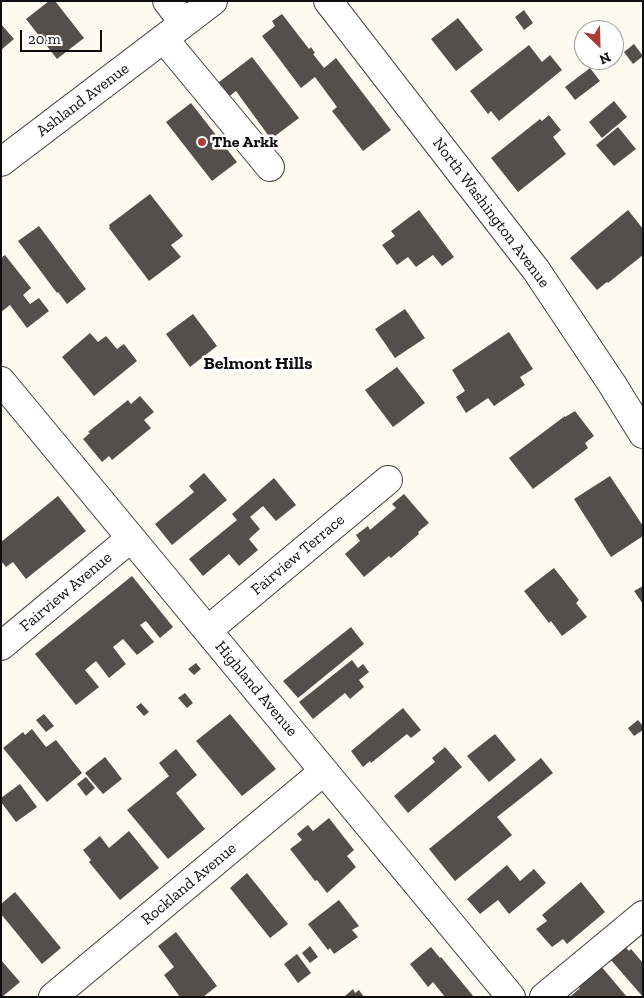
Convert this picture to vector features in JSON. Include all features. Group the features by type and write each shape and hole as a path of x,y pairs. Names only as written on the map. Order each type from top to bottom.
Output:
{"street":[{"path":"167,1 174,31 270,167"},
{"name":"Ashland Avenue","path":"1,162 213,1"},
{"name":"North Washington Avenue","path":"328,1 536,270 643,434"},
{"name":"Highland Avenue","path":"1,381 511,997"},
{"name":"Fairview Terrace","path":"208,630 388,480"},
{"name":"Fairview Avenue","path":"1,646 132,538"},
{"name":"Rockland Avenue","path":"53,997 324,771"},
{"path":"544,997 643,915"}],"building":[{"path":"49,1 55,1 84,38 57,59 26,19"},
{"path":"524,10 533,23 524,30 515,17"},
{"path":"282,14 309,49 311,47 315,53 313,54 324,68 336,58 391,130 363,151 332,111 337,107 315,77 301,88 262,36 275,26 272,21"},
{"path":"458,18 483,50 456,71 431,39"},
{"path":"1,24 14,39 1,50"},
{"path":"634,44 643,56 633,64 624,52"},
{"path":"529,45 542,62 550,55 562,70 499,121 491,111 488,114 470,91"},
{"path":"252,57 299,118 271,139 236,91 226,99 215,85"},
{"path":"587,70 592,70 600,81 575,100 565,87"},
{"path":"614,101 627,117 602,138 589,122"},
{"name":"The Arkk","path":"191,103 237,162 212,181 166,122"},
{"path":"549,115 561,130 553,137 566,154 518,192 491,158 540,119 542,121"},
{"path":"618,127 636,149 614,166 596,145"},
{"path":"150,194 183,236 171,245 181,257 149,281 109,228 109,225"},
{"path":"419,210 454,257 442,266 433,255 416,267 408,257 397,265 382,245 395,236 391,231"},
{"path":"628,210 643,229 643,255 597,290 570,258"},
{"path":"39,226 86,289 67,304 18,241"},
{"path":"5,255 31,288 23,295 30,304 39,298 49,311 27,328 10,305 1,312 1,258"},
{"path":"405,309 425,338 395,358 375,329"},
{"path":"193,314 217,346 190,367 166,334"},
{"path":"509,332 533,369 520,377 525,385 494,406 488,398 466,413 456,397 465,391 452,370"},
{"path":"90,333 98,342 106,336 117,349 124,344 137,361 94,396 62,357"},
{"path":"397,367 425,403 393,427 365,390"},
{"path":"140,396 154,412 144,420 151,428 112,460 109,456 102,462 83,439 90,433 88,432 128,400 131,404"},
{"path":"575,411 594,436 585,443 588,448 533,489 509,458 565,416"},
{"path":"204,473 227,500 172,545 155,524 194,492 189,486"},
{"path":"610,476 643,526 643,536 611,557 574,499"},
{"path":"274,478 296,505 276,521 263,506 250,517 260,529 249,539 258,550 239,566 229,554 203,576 189,559 237,520 232,514"},
{"path":"404,494 429,523 391,558 389,556 364,577 345,554 360,541 356,535 368,526 370,530 396,508 392,504"},
{"path":"58,496 86,531 26,579 13,562 6,567 1,561 1,542"},
{"path":"554,568 579,600 576,603 587,617 562,636 551,621 549,623 524,591"},
{"path":"132,576 173,627 160,638 146,621 140,625 154,642 137,655 123,639 113,647 126,664 109,678 96,661 85,670 99,687 76,705 35,654"},
{"path":"643,586 643,604 634,591"},
{"path":"351,627 364,644 298,698 283,681"},
{"path":"352,660 358,668 363,664 369,672 359,680 364,687 350,699 345,693 313,719 299,702"},
{"path":"196,663 201,669 194,675 188,669"},
{"path":"185,693 193,703 187,708 178,698"},
{"path":"141,703 149,712 144,716 136,707"},
{"path":"403,708 421,730 411,738 407,734 371,763 370,761 363,767 351,751"},
{"path":"44,714 54,726 46,732 36,720"},
{"path":"230,714 276,769 242,796 196,741"},
{"path":"638,720 643,726 643,730 634,736 628,728"},
{"path":"32,729 46,747 56,740 82,773 47,802 3,748 23,732 25,735"},
{"path":"495,734 516,760 489,782 467,756"},
{"path":"445,747 462,767 408,813 394,796 435,762 432,758"},
{"path":"176,749 197,775 176,793 205,829 168,859 127,810 169,776 159,763"},
{"path":"105,757 122,779 103,794 85,773"},
{"path":"541,758 553,773 497,817 512,835 455,881 429,849"},
{"path":"86,777 95,788 86,796 77,784"},
{"path":"20,784 37,807 16,822 1,802 1,798"},
{"path":"329,818 354,850 347,856 356,867 327,893 290,849 302,840 297,834 304,828 308,825 313,831"},
{"path":"129,831 159,868 120,900 89,862 91,860 83,850 100,836 109,848"},
{"path":"507,865 520,881 534,869 546,883 509,914 498,900 480,914 467,899"},
{"path":"247,873 288,924 270,938 230,888"},
{"path":"581,882 605,912 567,944 563,939 552,947 536,929 547,921 542,915"},
{"path":"15,892 61,948 42,964 1,914 1,904"},
{"path":"339,900 359,926 352,930 358,937 334,954 330,948 328,950 308,924"},
{"path":"176,932 217,986 203,997 180,997 164,975 174,967 158,946"},
{"path":"310,946 318,957 310,963 302,953"},
{"path":"625,946 629,951 631,949 643,963 643,997 610,959"},
{"path":"431,947 474,997 445,997 433,982 428,987 410,964"},
{"path":"297,954 311,973 298,983 284,964"},
{"path":"1,960 20,982 2,997 1,997"},
{"path":"600,965 627,997 570,997 580,988 577,985"},
{"path":"353,989 355,993 359,990 364,997 344,997"}],"place":[{"name":"The Arkk","path":"202,142"}],"district":[{"name":"Belmont Hills","path":"258,364"}]}
